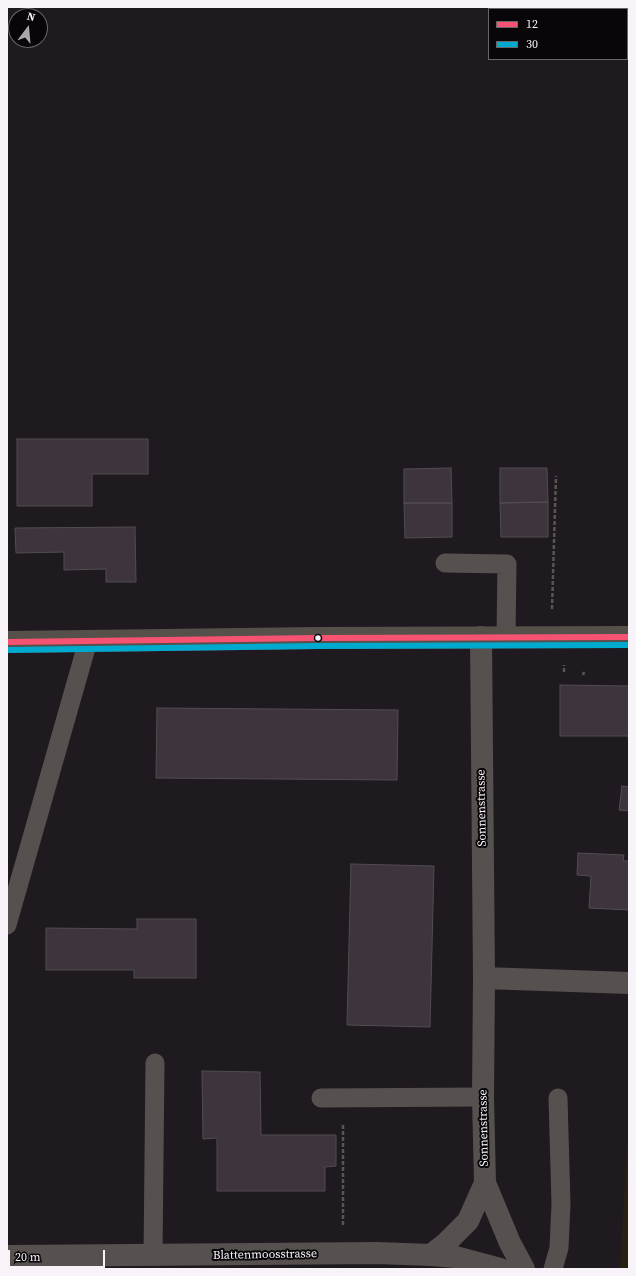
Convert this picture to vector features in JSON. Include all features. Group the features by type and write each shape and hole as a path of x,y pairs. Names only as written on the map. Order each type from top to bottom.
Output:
{"main road":[{"path":"7,642 629,637"}],"street":[{"name":"Sonnenstrasse","path":"481,637 484,978 483,1097 485,1183 510,1243 524,1269"},
{"path":"484,978 629,983"},
{"path":"431,1255 445,1244 468,1221 485,1183"},
{"name":"Blattenmoosstrasse","path":"7,1256 153,1256 237,1262 370,1253 455,1257 500,1269"}],"lane":[{"path":"445,563 507,564 506,637"},
{"path":"7,925 88,641"},
{"path":"153,1256 155,1063"},
{"path":"321,1098 483,1097"},
{"path":"553,1269 559,1248 560,1212 558,1098"}],"path":[{"path":"552,610 556,476"},
{"path":"343,1098 343,1229"}],"shaded area":[{"path":"629,1117 629,1269 620,1269"}],"building":[{"path":"17,439 148,439 148,474 92,474 92,506 17,506"},
{"path":"451,468 452,503 404,503 404,469"},
{"path":"500,468 547,468 548,502 500,503"},
{"path":"548,502 548,537 501,537 500,503"},
{"path":"404,503 452,503 452,537 405,538"},
{"path":"135,527 136,582 106,582 106,569 64,570 64,552 16,553 15,528"},
{"path":"560,685 629,686 629,744 628,736 560,736"},
{"path":"157,708 398,710 397,780 156,778"},
{"path":"622,786 629,787 629,811 619,810"},
{"path":"578,853 624,855 623,861 629,861 629,910 589,908 591,876 577,875"},
{"path":"351,864 434,866 430,1027 347,1025"},
{"path":"137,919 196,919 196,978 134,978 134,970 46,970 46,928 137,929"},
{"path":"202,1071 260,1072 261,1135 336,1135 336,1166 325,1167 325,1191 217,1191 217,1138 203,1139"}],"transit line":[{"name":"12","path":"7,642 318,638 629,637"},
{"name":"30","path":"7,650 318,646 629,645"}]}
